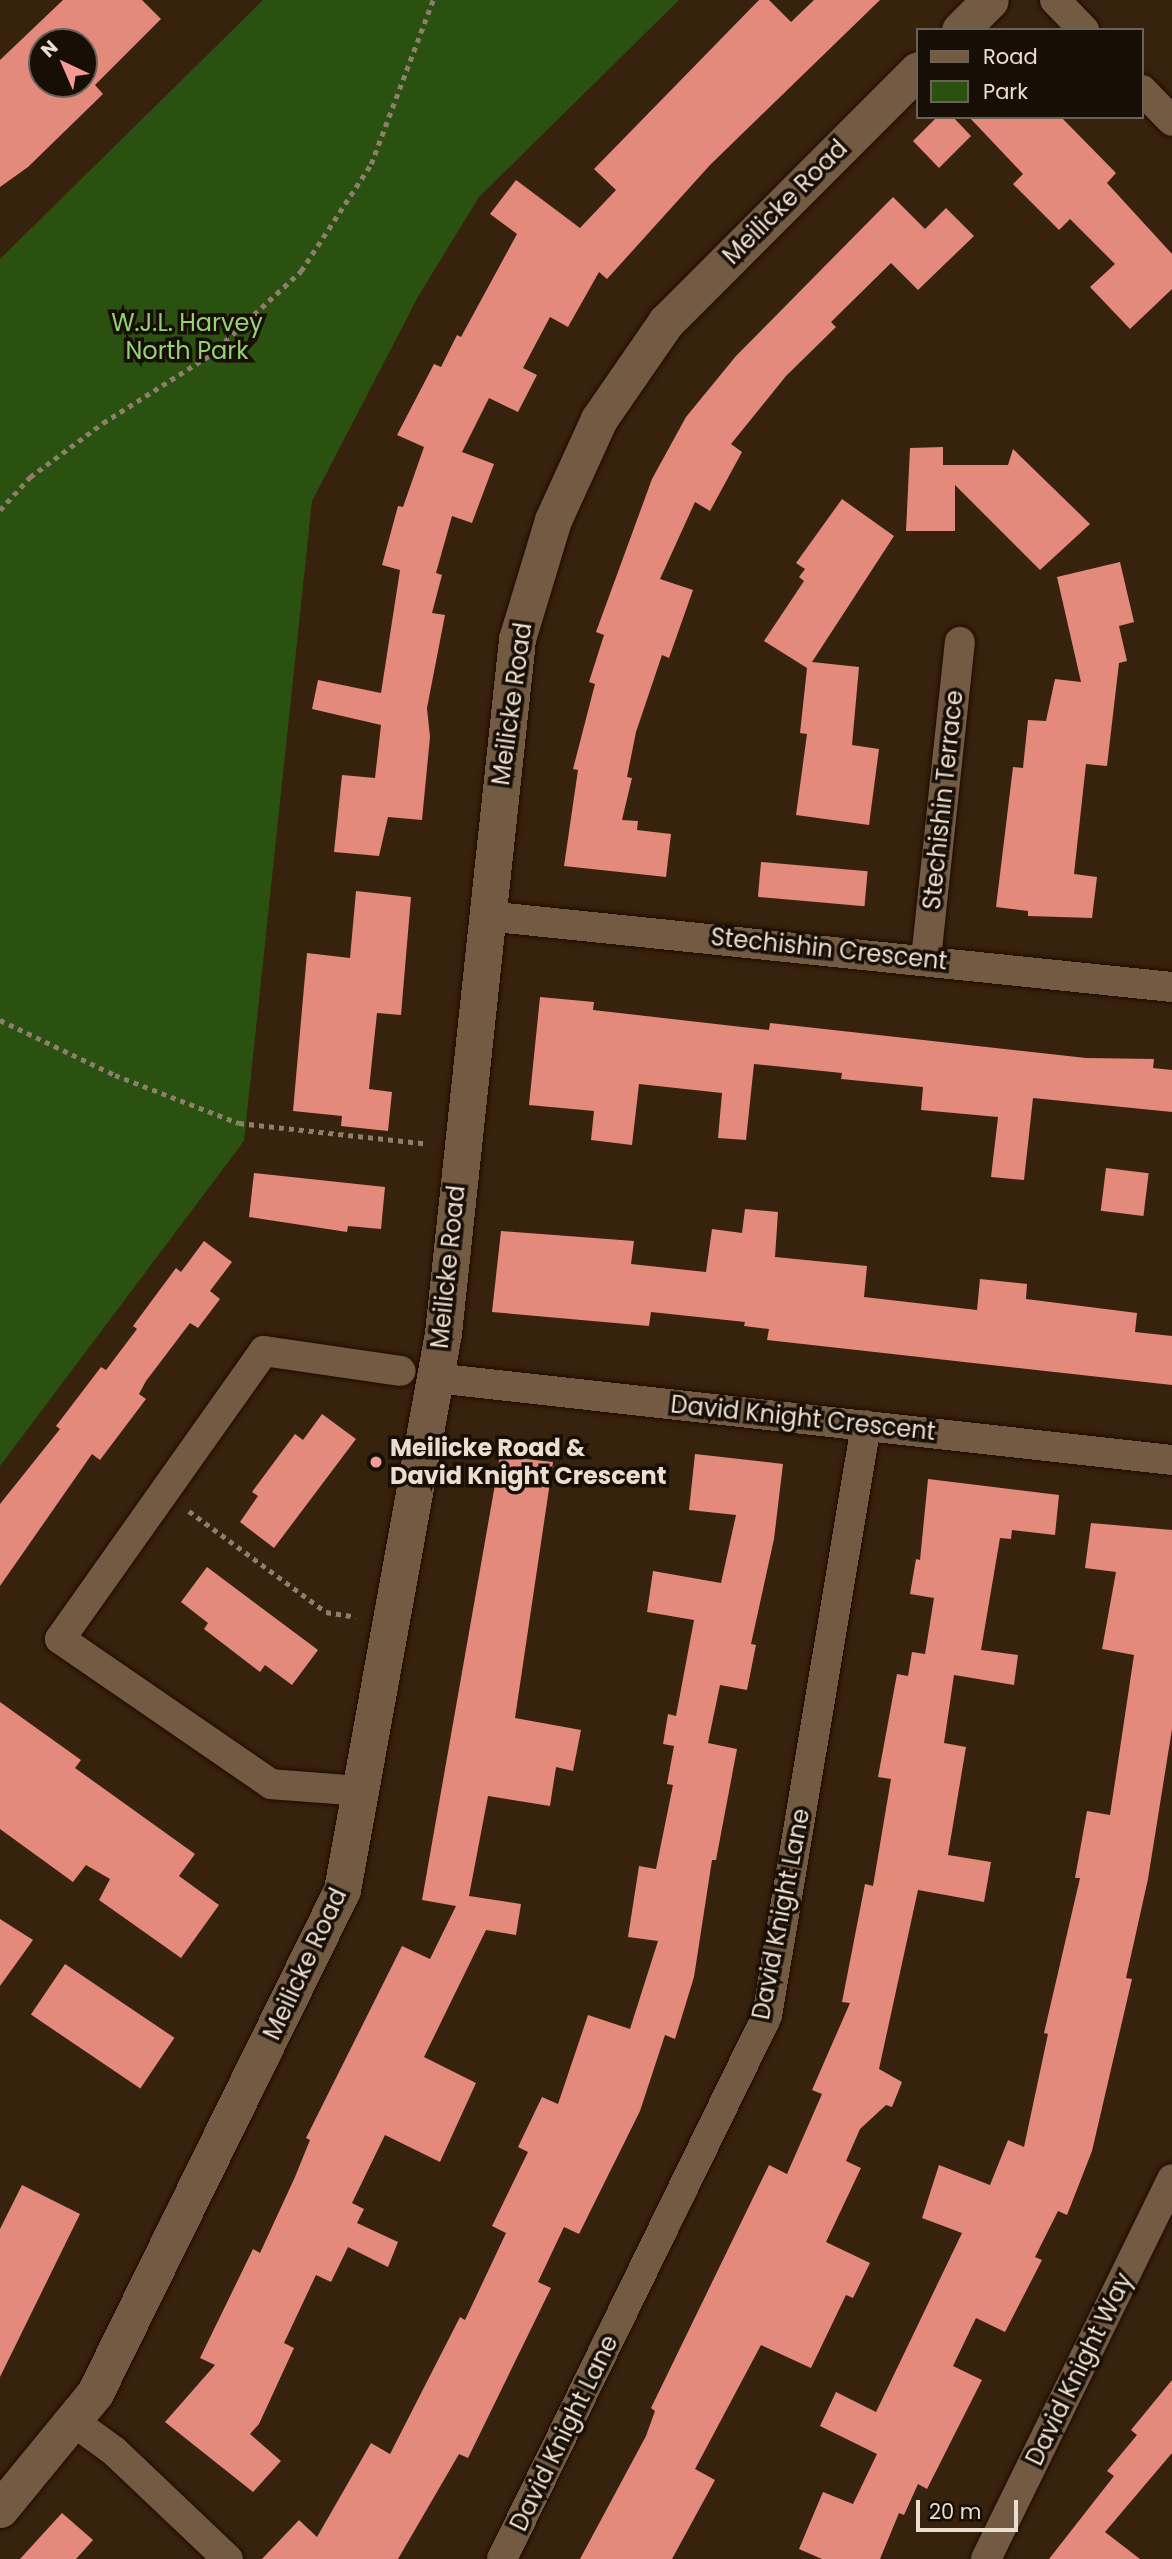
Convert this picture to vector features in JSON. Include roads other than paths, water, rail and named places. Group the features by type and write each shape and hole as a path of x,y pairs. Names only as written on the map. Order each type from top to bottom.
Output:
{"street":[{"path":"962,28 990,0"},
{"path":"1055,0 1082,28"},
{"name":"Meilicke Road","path":"0,2509 74,2422 95,2393 342,1890 391,1625 418,1375 486,916 517,639 552,520 599,419 666,322 916,72"},
{"path":"1144,92 1172,121"},
{"name":"Stechishin Terrace","path":"926,959 960,642"},
{"name":"Stechishin Crescent","path":"486,916 926,959 1172,987"},
{"name":"David Knight Crescent","path":"361,1791 271,1784 60,1639 264,1351 418,1375 1172,1460"},
{"name":"David Knight Lane","path":"502,2559 766,2017 866,1425"},
{"name":"David Knight Way","path":"986,2559 1172,2179"},
{"path":"74,2422 114,2451 228,2559"}],"place":[{"name":"Meilicke Road & David Knight Crescent","path":"376,1462"}],"park label":[{"name":"W.J.L. Harvey North Park","path":"187,337"}]}
